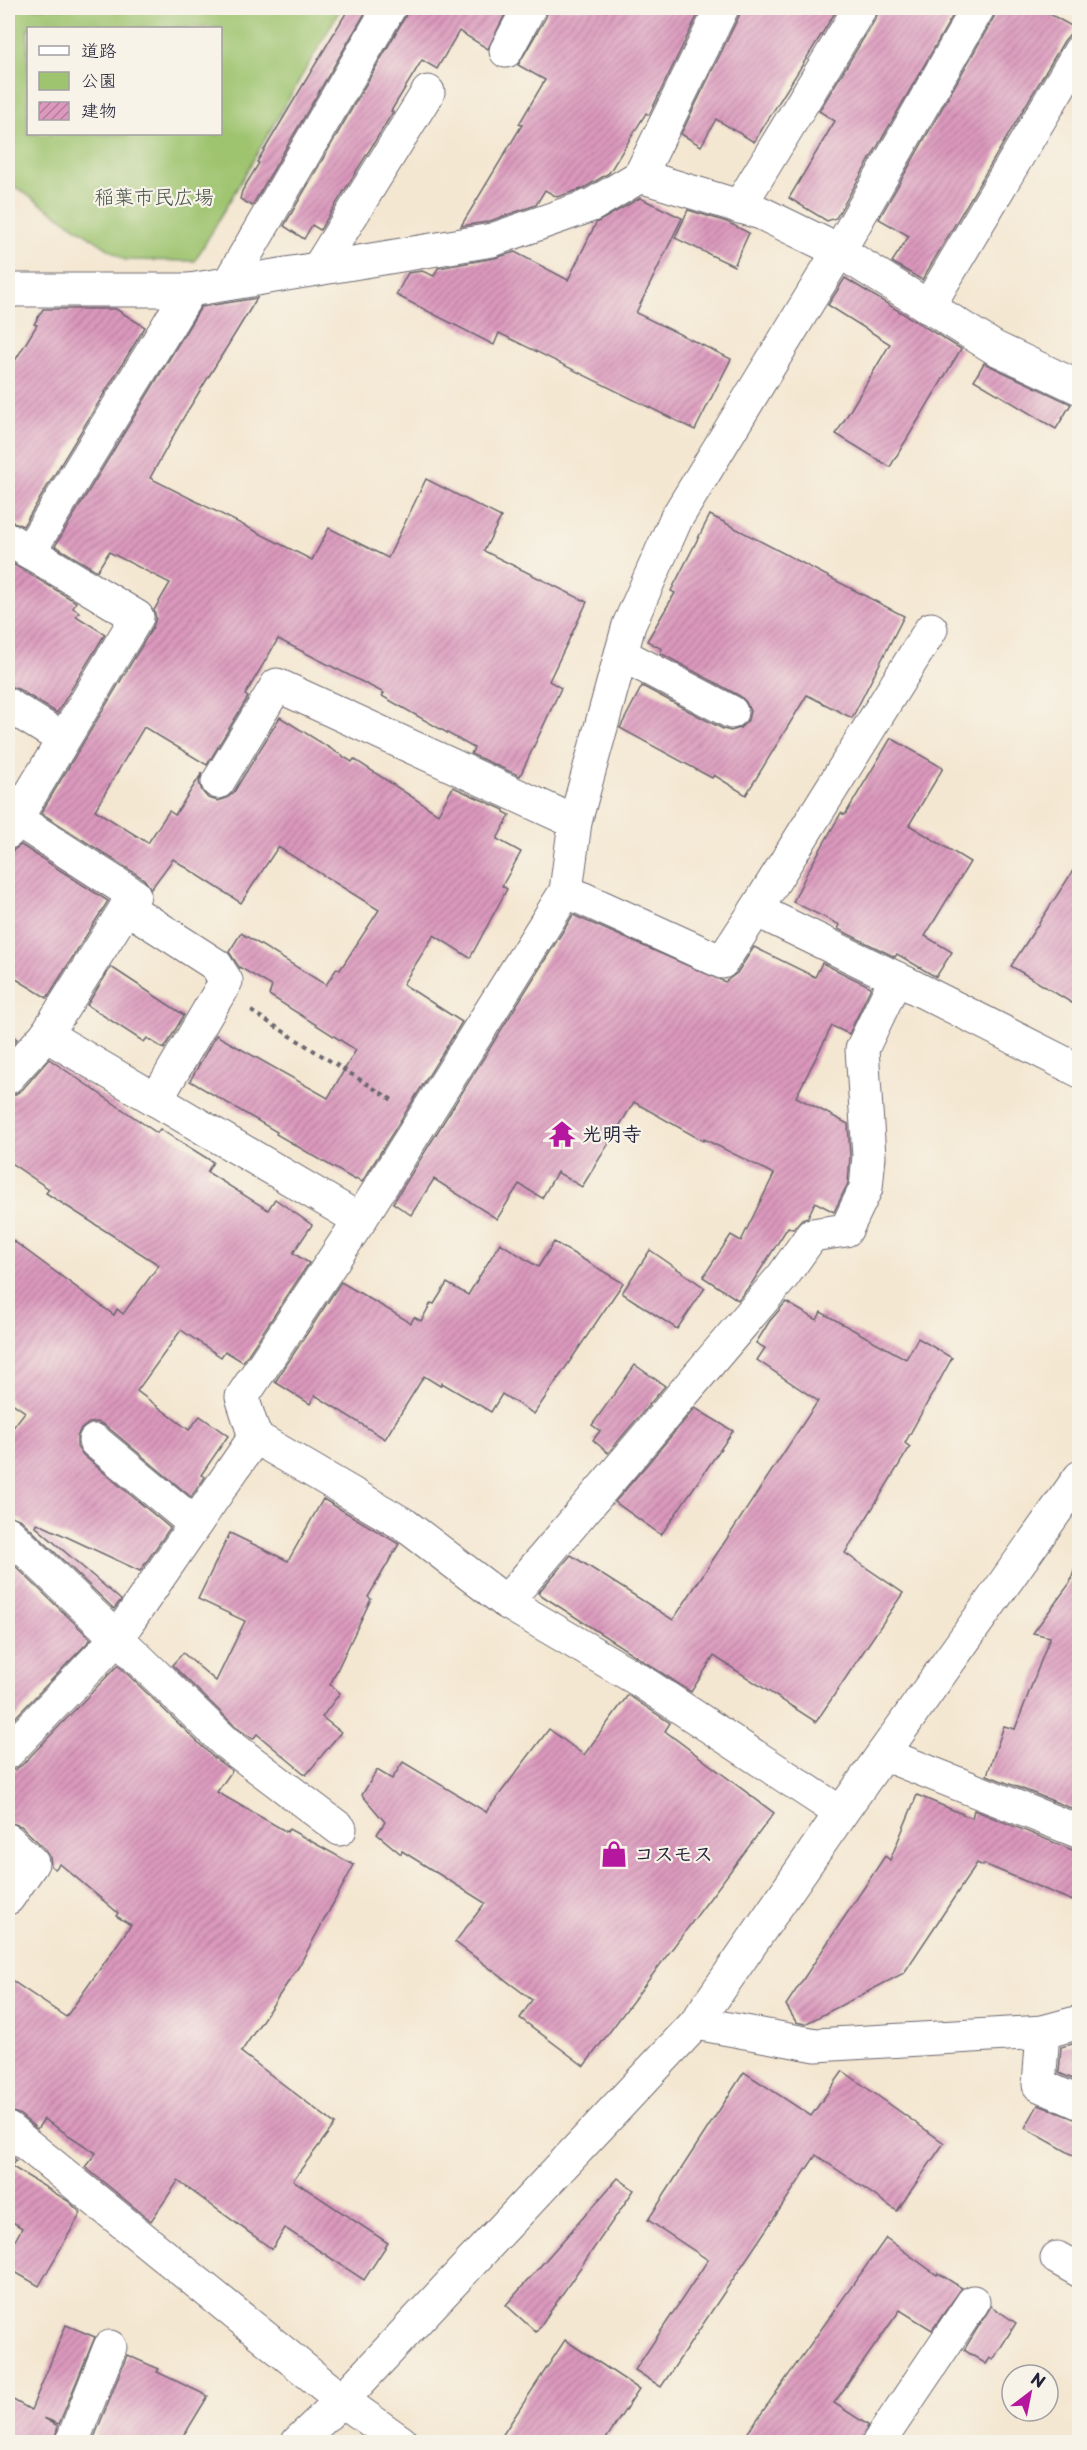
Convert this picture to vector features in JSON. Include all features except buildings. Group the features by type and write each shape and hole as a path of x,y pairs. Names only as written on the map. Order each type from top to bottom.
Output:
{"street":[{"path":"229,283 389,8"},
{"path":"10,295 190,290 492,240 592,206 640,176 722,8"},
{"path":"739,207 860,8"},
{"path":"841,1813 639,1680 506,1602 405,1524 255,1437 242,1397 360,1220 566,891 575,822 629,626 676,519 838,251 978,8"},
{"path":"506,51 518,12"},
{"path":"928,307 1080,51"},
{"path":"318,269 428,92"},
{"path":"640,176 761,213 838,251 994,348 1080,388"},
{"path":"8,1077 46,1035 134,895 12,825 137,617 18,545 190,290"},
{"path":"566,891 722,962 931,629"},
{"path":"621,654 731,712"},
{"path":"218,782 277,685 575,822"},
{"path":"8,705 63,739"},
{"path":"126,908 216,965 226,981 156,1100"},
{"path":"756,910 1080,1071"},
{"path":"506,1602 783,1276 812,1235 846,1230 866,1188 869,1156 862,1049 896,978"},
{"path":"46,1035 360,1220"},
{"path":"8,1752 117,1638 255,1437"},
{"path":"95,1441 195,1524"},
{"path":"298,2442 342,2400 696,2023 841,1813 1080,1477"},
{"path":"8,1533 225,1742 340,1828"},
{"path":"883,1754 1080,1832"},
{"path":"8,1840 32,1863 8,1898"},
{"path":"696,2023 816,2045 1043,2032 1080,2022"},
{"path":"1043,2032 1039,2085 1080,2103"},
{"path":"8,2129 342,2400 400,2442"},
{"path":"879,2442 973,2302"},
{"path":"72,2442 110,2347"}],"path":[{"path":"220,992 423,1119"}],"green space":[{"name":"稲葉市民広場","path":"8,8 341,8 195,261 125,260 8,182"}],"place":[{"name":"光明寺","path":"562,1134"},
{"name":"コスモス","path":"614,1854"}]}
